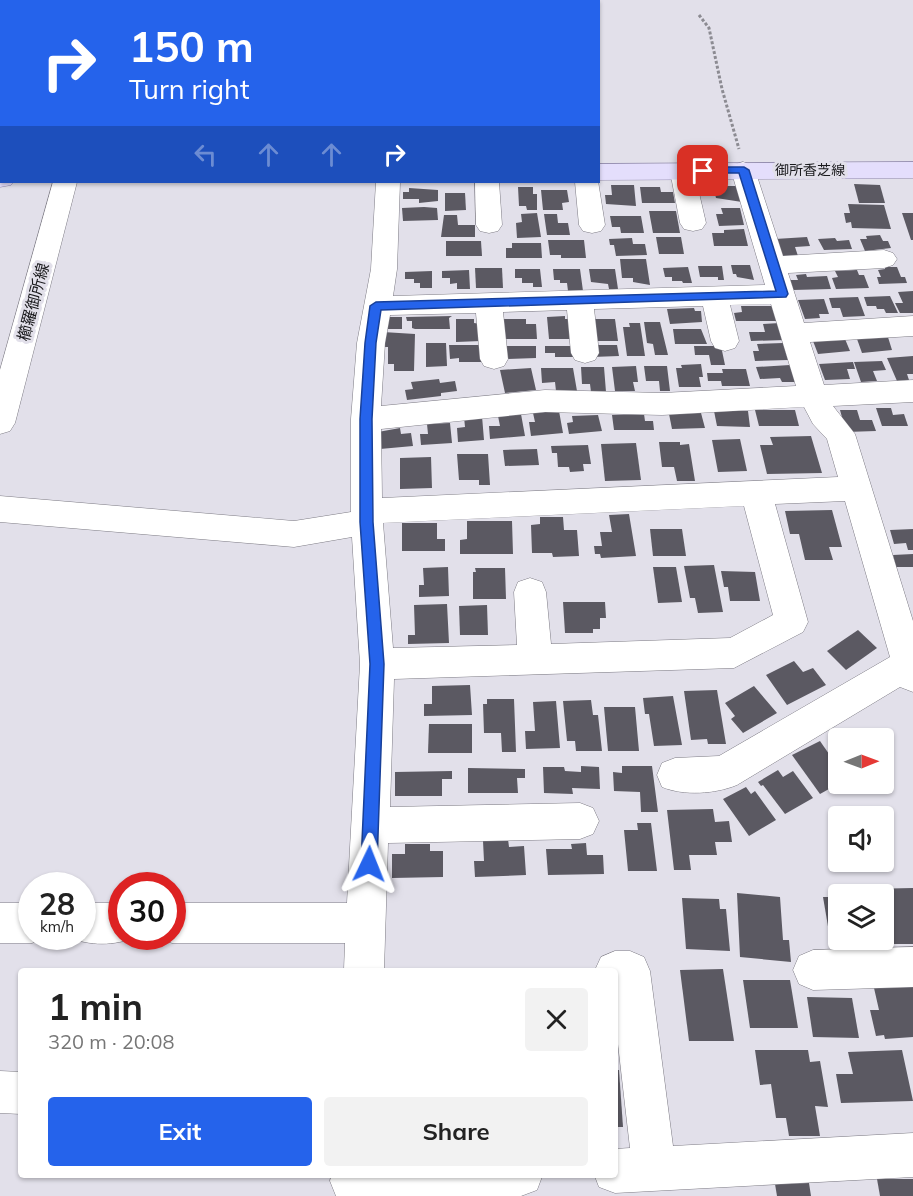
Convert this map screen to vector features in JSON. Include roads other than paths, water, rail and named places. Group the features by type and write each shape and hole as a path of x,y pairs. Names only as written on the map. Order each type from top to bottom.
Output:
{"main road":[{"name":"御所香芝線","path":"600,172 913,170"}],"street":[{"path":"675,775 724,773 912,670 899,585 856,488 840,434 823,416 813,396 744,170"},
{"path":"682,171 693,223"},
{"name":"櫛羅御所線","path":"0,423 65,183"},
{"path":"364,968 377,664 367,516 366,419 371,343 384,269 388,183"},
{"path":"487,183 489,225"},
{"path":"587,183 592,225"},
{"path":"773,265 884,259"},
{"path":"376,306 782,294"},
{"path":"714,296 725,341"},
{"path":"580,300 585,353"},
{"path":"489,303 494,359"},
{"path":"794,333 913,326"},
{"path":"366,419 545,400 662,404 913,391"},
{"path":"0,509 294,534 367,516 856,488"},
{"path":"377,664 734,653 791,622 756,493"},
{"path":"530,592 535,659"},
{"path":"371,825 580,821"},
{"path":"0,923 18,923"},
{"path":"186,923 367,923"},
{"path":"813,970 913,967"},
{"path":"618,971 630,971 635,1170 913,1155"},
{"path":"0,1092 18,1093"},
{"path":"352,1184 453,1178"}]}
